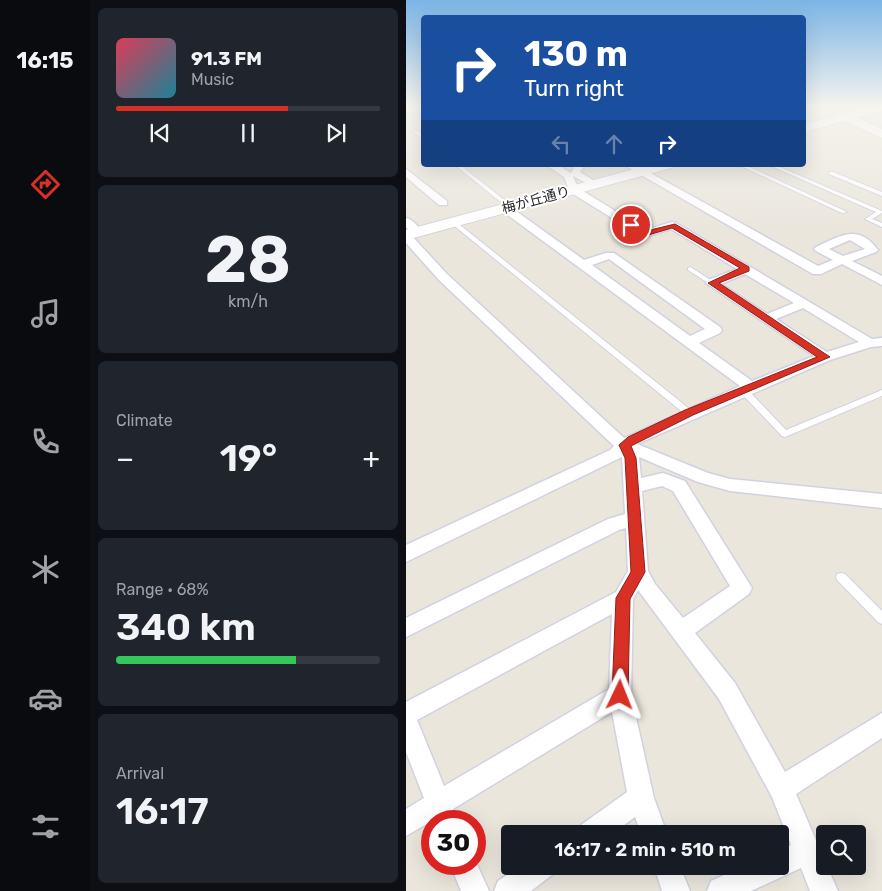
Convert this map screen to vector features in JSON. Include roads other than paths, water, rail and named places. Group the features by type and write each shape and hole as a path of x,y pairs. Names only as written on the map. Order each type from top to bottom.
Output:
{"street":[{"path":"554,167 568,175 574,190 645,234 672,225 804,303 876,342"},
{"path":"579,167 575,174 594,184"},
{"name":"梅が丘通り","path":"410,234 574,190 634,168"},
{"path":"634,168 817,271 842,260 882,281"},
{"path":"406,173 442,203"},
{"path":"507,208 689,342 746,388"},
{"path":"406,221 410,234 443,277 617,441 704,478 730,485 882,501"},
{"path":"582,264 610,255 715,330 689,342"},
{"path":"712,283 746,269"},
{"path":"712,283 825,357"},
{"path":"768,318 804,303"},
{"path":"406,554 616,454 632,439 689,413 825,357 876,342"},
{"path":"625,445 630,458 638,572 648,590 727,691 781,789 824,891"},
{"path":"632,487 663,479 679,486 742,588 680,632"},
{"path":"406,628 614,524 634,519"},
{"path":"638,572 623,598 620,695 641,798 651,825"},
{"path":"406,714 623,598"},
{"path":"447,810 620,695"},
{"path":"406,721 441,810"},
{"path":"781,789 882,724"},
{"path":"603,825 641,798"},
{"path":"406,823 421,819"},
{"path":"789,860 807,851"},
{"path":"468,875 475,891"},
{"path":"508,891 530,875"},
{"path":"670,875 676,891"},
{"path":"721,891 756,875"}],"lane":[{"path":"459,167 507,208"},
{"path":"744,167 844,212"},
{"path":"777,167 880,212 868,218 882,225"},
{"path":"831,173 882,194"},
{"path":"453,222 689,413"},
{"path":"690,269 712,283"},
{"path":"746,388 785,434 882,394"},
{"path":"841,577 882,619"}]}
